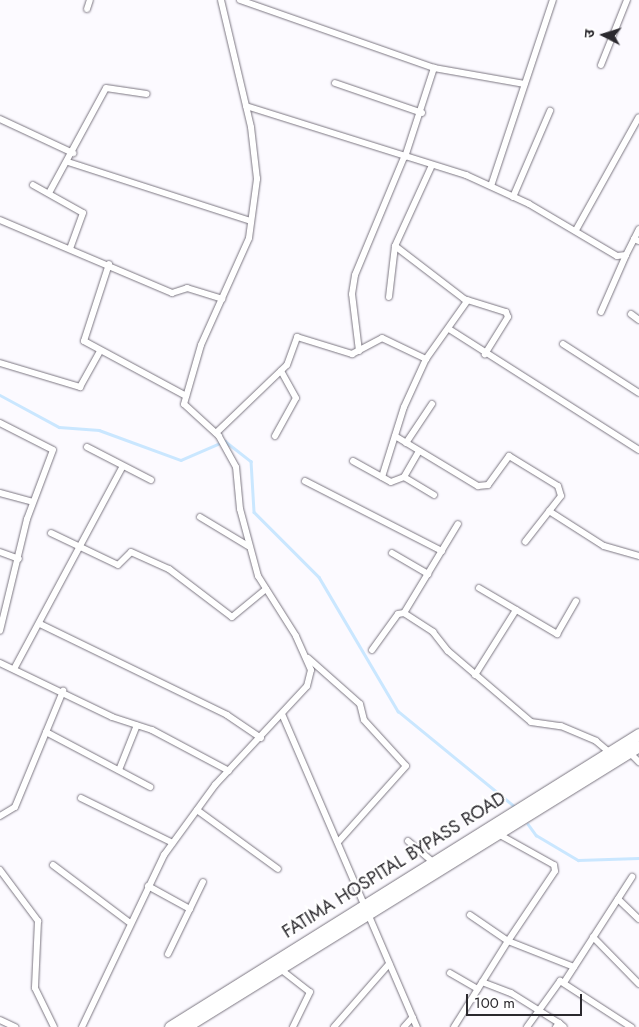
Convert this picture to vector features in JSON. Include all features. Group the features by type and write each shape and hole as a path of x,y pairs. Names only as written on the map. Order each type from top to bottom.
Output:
{"highway":[{"name":"FATIMA HOSPITAL BYPASS ROAD","path":"185,1027 279,968 367,909 432,861 498,834 631,747 639,734"},
{"name":"FATIMA HOSPITAL BYPASS ROAD","path":"170,1027 367,909 461,850 609,752 631,747"}],"street":[{"path":"87,9 90,0"},
{"path":"82,1027 129,922 173,842 229,771 307,686 311,670 305,656 266,589 248,546 236,467 217,435 184,404 222,299 249,238 257,179 246,106 221,0"},
{"path":"240,0 434,68 525,84"},
{"path":"491,186 553,0"},
{"path":"601,66 628,0"},
{"path":"359,351 352,294 355,275 422,113 434,68"},
{"path":"335,83 422,113"},
{"path":"49,193 73,153 106,88 147,94"},
{"path":"246,106 432,165 491,186 576,230 617,256 626,255"},
{"path":"513,197 550,111"},
{"path":"576,230 639,117"},
{"path":"0,120 73,153"},
{"path":"68,162 251,221"},
{"path":"389,297 396,246 432,165"},
{"path":"33,185 83,213 70,248"},
{"path":"0,220 109,264 172,293 187,288 222,299"},
{"path":"601,312 626,255 636,240 639,229"},
{"path":"396,246 468,300 508,314 485,354"},
{"path":"109,264 84,336 87,344 186,396"},
{"path":"382,477 394,436 426,359 468,300"},
{"path":"631,314 639,320"},
{"path":"449,329 485,354 639,450"},
{"path":"217,435 289,363 297,337 352,354 382,338 426,359"},
{"path":"562,344 639,393"},
{"path":"0,363 80,387 100,351"},
{"path":"275,436 296,398 281,371"},
{"path":"406,443 432,404"},
{"path":"0,423 52,450 33,502 19,559 2,615 0,631"},
{"path":"394,436 483,487 505,459 514,457 558,486 561,496 525,542"},
{"path":"87,448 151,480"},
{"path":"353,460 393,483 404,477 419,451"},
{"path":"14,669 40,624 123,466"},
{"path":"404,477 434,495"},
{"path":"305,481 442,551"},
{"path":"0,493 33,502"},
{"path":"549,511 604,546 639,556"},
{"path":"200,517 248,546"},
{"path":"404,613 458,524"},
{"path":"51,533 118,565 131,552 168,569 232,617 266,589"},
{"path":"0,552 19,559"},
{"path":"392,553 428,574"},
{"path":"479,588 557,634 576,601"},
{"path":"475,675 516,610"},
{"path":"372,650 398,614 404,613 433,632 475,675 534,724 561,726 596,741 609,752"},
{"path":"40,624 227,715 261,738"},
{"path":"305,656 360,704 364,720 406,766 338,842"},
{"path":"0,663 137,725 229,771"},
{"path":"0,816 15,807 63,691"},
{"path":"282,714 417,1027"},
{"path":"119,770 137,725"},
{"path":"46,732 150,787"},
{"path":"631,747 639,762"},
{"path":"81,798 173,842"},
{"path":"197,810 278,869"},
{"path":"454,1027 556,868 498,834"},
{"path":"408,841 432,861"},
{"path":"53,865 129,922"},
{"path":"0,870 38,921 36,995 54,1027"},
{"path":"565,981 632,877"},
{"path":"168,954 203,882"},
{"path":"148,886 190,909"},
{"path":"618,899 639,919"},
{"path":"470,915 508,941 574,967"},
{"path":"593,937 639,984"},
{"path":"334,1027 389,964"},
{"path":"279,968 310,992 293,1027"},
{"path":"450,973 478,989"},
{"path":"526,1027 556,982 565,981 631,1027"},
{"path":"482,982 539,1008 559,1026"},
{"path":"404,1027 413,1017"},
{"path":"0,1020 15,1027"}],"waterway":[{"path":"0,395 59,427 99,430 181,460 225,441 251,461 254,512 319,577 398,711 514,806"},
{"path":"528,824 536,835 578,860 639,858"}]}
